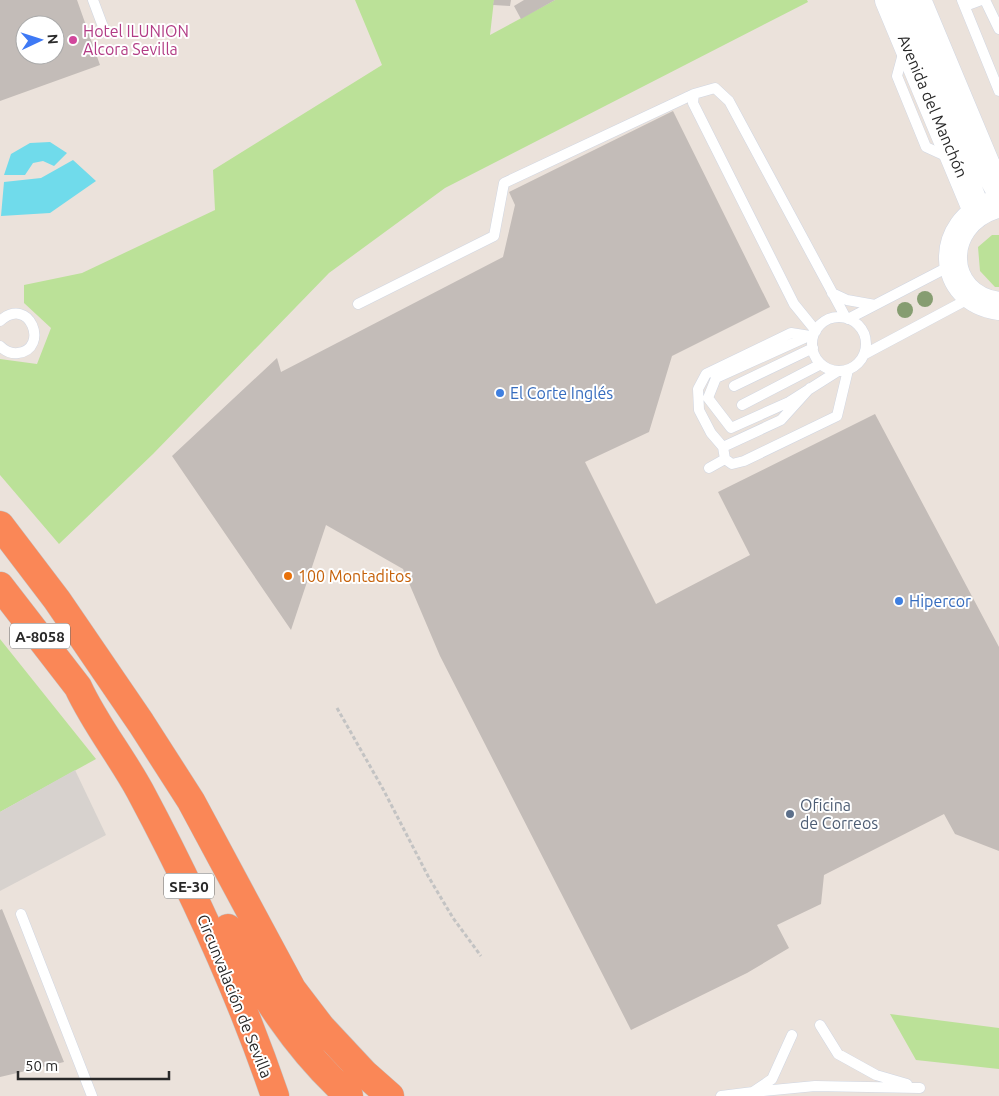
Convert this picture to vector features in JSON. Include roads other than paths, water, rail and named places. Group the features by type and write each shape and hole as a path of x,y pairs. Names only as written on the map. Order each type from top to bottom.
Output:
{"highway":[{"name":"A-8058","path":"0,525 57,600 142,723 191,801 292,989 321,1027 364,1073 390,1096"},
{"name":"A-8058","path":"0,586 78,687"},
{"path":"78,687 97,699 160,794 264,994 306,1051 341,1089"},
{"name":"Circunvalación de Sevilla","path":"78,687 87,705 139,789 189,884 223,958 251,1026 275,1096"}],"main road":[{"name":"Avenida del Manchón","path":"889,0 955,160 988,208"},
{"name":"Avenida del Manchón","path":"917,0 986,165 999,188"},
{"path":"988,208 966,221 957,234 953,249 953,264 960,282 973,297 988,305 999,306"}],"lane":[{"path":"93,0 105,32"},
{"path":"981,0 964,3 999,91"},
{"path":"986,0 999,28"},
{"path":"358,304 494,236 504,183 694,94 715,88 729,101 832,294 847,318"},
{"path":"694,94 694,103 794,304 813,333 813,348 821,364"},
{"path":"847,318 953,264"},
{"path":"832,294 847,300 874,305"},
{"path":"864,354 973,297"},
{"path":"0,321 11,314 24,316 29,320 35,332 32,344 22,352 10,352 0,346"},
{"path":"839,317 847,318 856,323 865,337 864,354 858,364 810,388 789,402 731,428 708,398 716,378 813,333 826,321 839,317"},
{"path":"813,333 791,333 706,374 698,389 699,410 711,433 723,447 725,459 732,464 744,461 836,416 844,370"},
{"path":"734,386 813,348"},
{"path":"742,405 821,364 844,370"},
{"path":"723,447 781,420 810,388"},
{"path":"709,468 725,459"},
{"path":"21,914 92,1096"},
{"path":"721,1096 815,1086 920,1088 876,1075 838,1054 820,1025"},
{"path":"753,1092 772,1079 792,1035"}],"water":[{"path":"50,142 67,153 54,166 43,161 33,163 25,175 4,175 11,154 30,143"},
{"path":"73,160 96,181 50,213 1,216 4,182 41,178"}],"place":[{"name":"Hotel ILUNION Alcora Sevilla","path":"73,40"},
{"name":"El Corte Inglés","path":"500,393"},
{"name":"100 Montaditos","path":"288,576"},
{"name":"Hipercor","path":"899,601"},
{"name":"Oficina de Correos","path":"790,814"}]}
